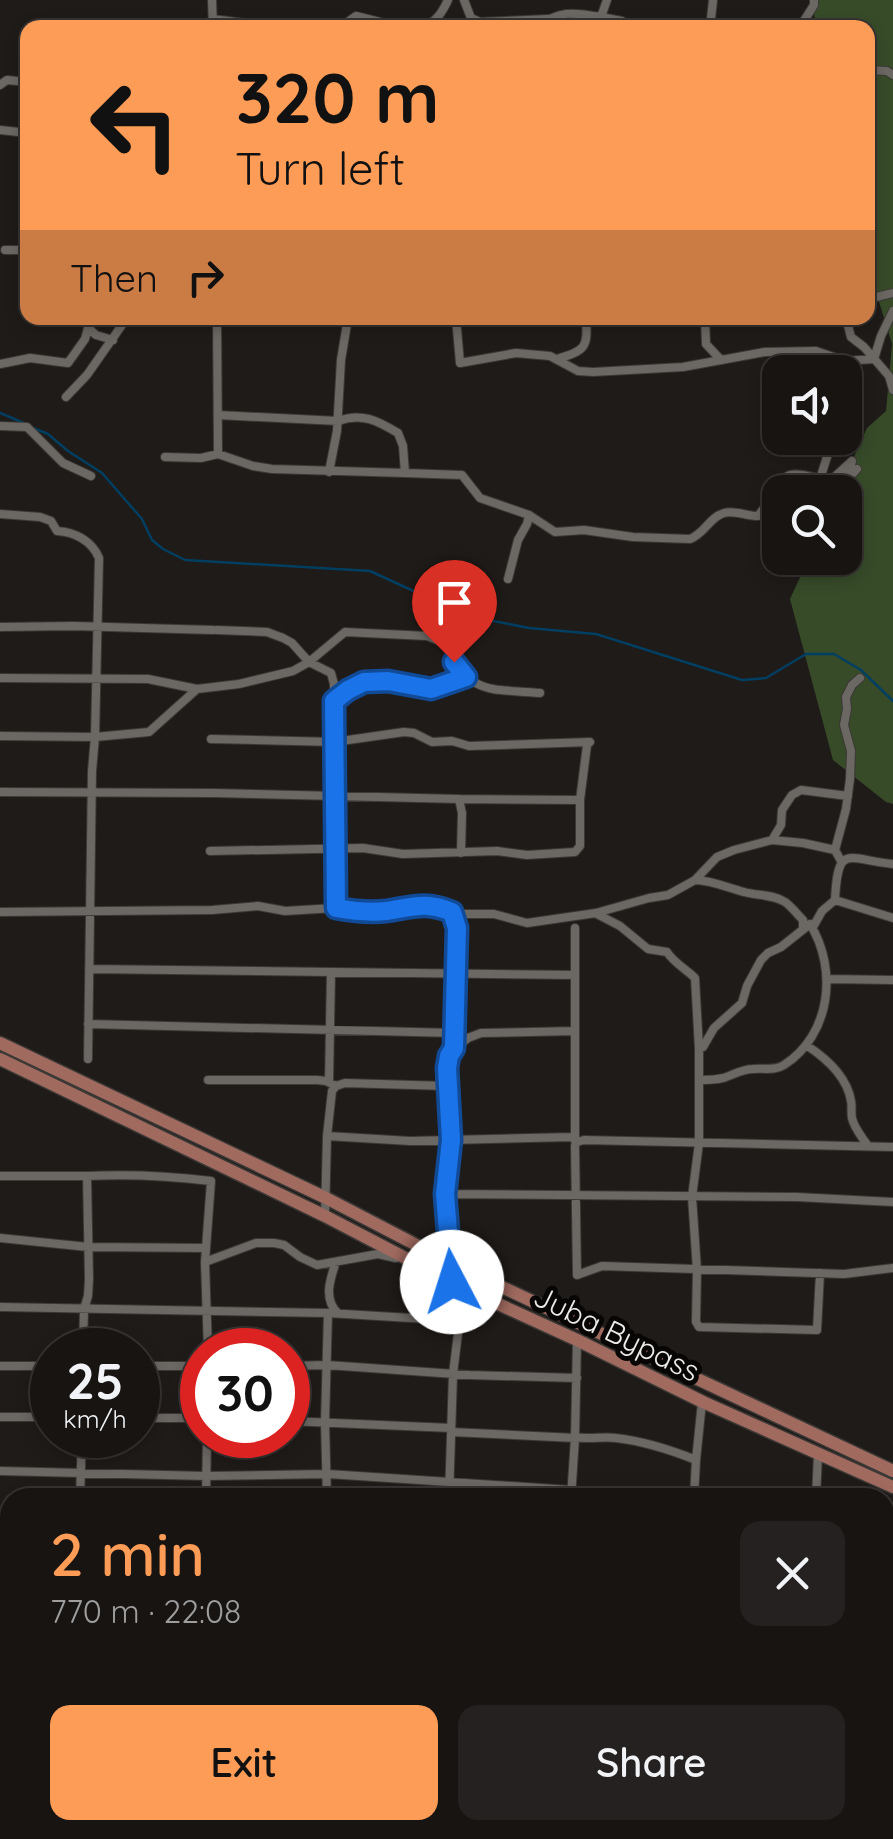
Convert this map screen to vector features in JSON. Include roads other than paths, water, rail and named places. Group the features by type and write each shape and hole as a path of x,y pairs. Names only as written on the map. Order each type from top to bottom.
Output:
{"main road":[{"name":"Juba Bypass","path":"0,1043 326,1198 451,1263 893,1471"},
{"name":"Juba Bypass","path":"0,1058 325,1216 410,1262 702,1402 893,1487"}],"street":[{"path":"601,20 607,0"},
{"path":"537,20 572,12 618,20"},
{"path":"5,250 20,250"},
{"path":"874,358 893,311"},
{"path":"66,397 87,375 122,325"},
{"path":"216,325 218,454"},
{"path":"329,472 347,325"},
{"path":"457,325 460,363 516,354 557,358 577,352 588,341 587,325"},
{"path":"705,325 706,344 721,360"},
{"path":"848,325 851,337 889,376 893,390"},
{"path":"0,364 30,358 68,363 88,328 96,335 114,340"},
{"path":"557,358 578,371 593,372 683,367 765,352 816,350 830,355"},
{"path":"862,359 874,358"},
{"path":"218,415 374,419 398,432 405,473"},
{"path":"0,426 26,427 63,462 91,476"},
{"path":"165,457 201,458 218,454 261,468 462,476 480,498 529,514 555,532 584,530 690,539 718,515 732,512 758,516 762,510"},
{"path":"837,475 852,461 848,475"},
{"path":"851,475 857,469"},
{"path":"0,514 51,520 57,531 88,542 99,558 88,1059"},
{"path":"508,579 529,514"},
{"path":"0,627 267,632 292,644 308,662 326,669 341,684 354,687"},
{"path":"0,678 148,680 197,689 239,684 282,674 308,662 344,632 427,636 444,642 466,677 489,688 540,692"},
{"path":"334,701 364,682 388,681 431,689 466,677"},
{"path":"332,678 336,908"},
{"path":"841,861 836,850 848,796 851,751 844,724 846,697 860,678"},
{"path":"0,736 95,737 149,732 197,689"},
{"path":"210,850 363,848 403,854 497,851 527,855 576,852 580,846 580,800 590,742 469,746 432,742 414,732 334,742 212,738"},
{"path":"772,840 782,825 782,810 800,790 848,796"},
{"path":"0,792 580,800"},
{"path":"459,799 461,852"},
{"path":"0,912 258,906 284,911 336,908 373,912 427,904 462,914 494,914 524,923 596,913 668,895 695,880 717,857 772,840 836,850"},
{"path":"699,1049 709,1032 742,1003 760,960 808,928 834,900 836,868 841,861 850,858 893,864"},
{"path":"695,880 784,901 803,920 824,956 828,979 823,1012 806,1045 781,1068 750,1068 719,1079 699,1080"},
{"path":"834,900 893,918"},
{"path":"452,912 457,928 454,1048"},
{"path":"596,913 620,926 648,950 668,952 695,978 699,1144 692,1198 699,1327 817,1330 820,1274"},
{"path":"575,928 577,1275 602,1266 820,1274 893,1268"},
{"path":"89,969 575,976"},
{"path":"325,1216 333,1084 332,972"},
{"path":"828,979 893,980"},
{"path":"88,1024 454,1032"},
{"path":"450,1488 453,1374 461,1309 451,1263 445,1194 451,1140 449,1056 454,1048 481,1033 575,1031"},
{"path":"806,1045 826,1057 845,1083 852,1117 868,1146"},
{"path":"208,1080 447,1086"},
{"path":"327,1136 410,1141 584,1140 893,1147"},
{"path":"0,1176 163,1176 211,1180 205,1262 208,1328"},
{"path":"84,1328 88,1296 88,1176"},
{"path":"445,1194 797,1197 893,1202"},
{"path":"0,1238 88,1247 206,1248"},
{"path":"205,1262 256,1243 274,1242 311,1264 378,1254 410,1262"},
{"path":"336,1262 329,1297 338,1314"},
{"path":"0,1308 328,1313 444,1320 461,1309"},
{"path":"327,1488 328,1313"},
{"path":"571,1488 577,1340"},
{"path":"310,1365 577,1378"},
{"path":"0,1366 30,1366"},
{"path":"695,1488 702,1402"},
{"path":"0,1417 30,1417"},
{"path":"310,1421 612,1437 696,1460"},
{"path":"816,1488 818,1454"},
{"path":"80,1488 81,1458"},
{"path":"206,1458 206,1488"},
{"path":"0,1471 206,1476 328,1474 515,1488"}],"waterway":[{"path":"0,413 24,423"},
{"path":"31,427 48,434 102,473 142,519 152,540 185,560 370,571 468,616 529,628 596,634 742,680 766,678 806,654 834,654 861,670 893,701"}]}
